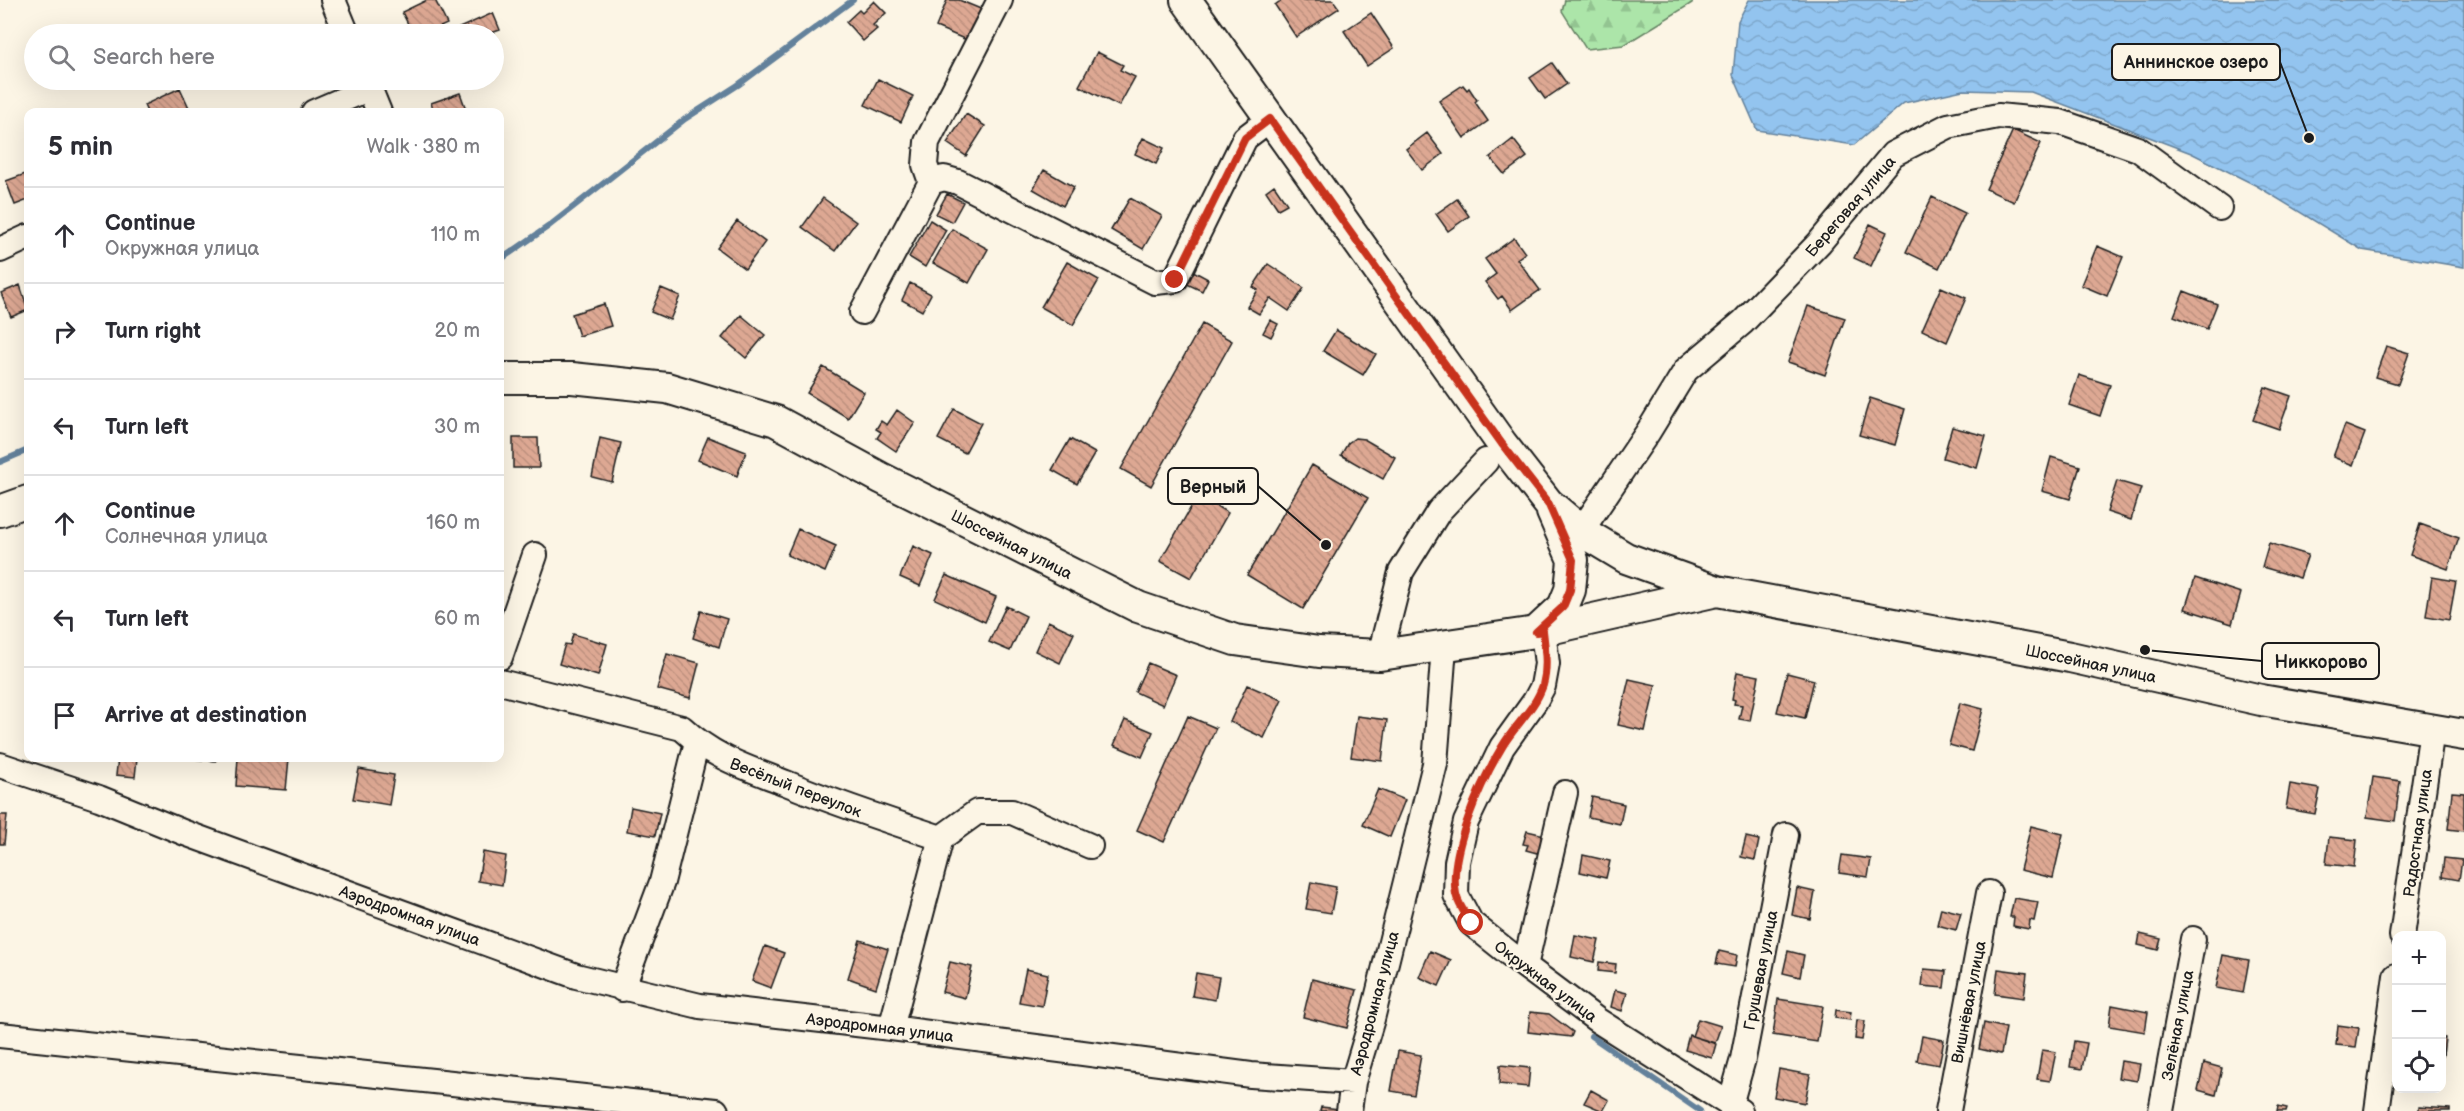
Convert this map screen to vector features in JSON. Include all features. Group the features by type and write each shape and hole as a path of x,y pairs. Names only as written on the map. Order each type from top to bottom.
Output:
{"main road":[{"path":"1186,0 1502,444 1548,503 1581,531 1626,558 1717,591"},
{"name":"Шоссейная улица","path":"504,378 572,378 667,388 776,421 881,478 1138,607 1235,640 1319,652 1380,655 1540,631 1717,591 2070,657 2261,700 2464,735"},
{"path":"0,511 24,502"},
{"path":"1540,631 1563,607 1570,590 1573,560 1548,503"}],"street":[{"path":"333,0 343,24"},
{"path":"931,182 925,165 927,142 1000,0"},
{"path":"322,108 356,90"},
{"path":"370,90 377,108"},
{"name":"Береговая улица","path":"1581,531 1648,432 1686,370 1743,322 1820,243 1893,154 1948,126 1998,116 2060,122 2138,149 2219,208"},
{"path":"862,312 931,182 944,178 958,182 1155,282 1175,280 1245,138 1270,119"},
{"path":"0,250 24,239"},
{"path":"1380,655 1401,572 1439,511 1486,461"},
{"path":"504,645 535,555"},
{"name":"Окружная улица","path":"1540,631 1547,664 1543,686 1502,747 1466,822 1457,862 1456,895 1471,923 1526,966 1597,1020 1735,1108"},
{"name":"Аэродромная улица","path":"0,765 99,798 196,837 576,976 622,989 700,1006 891,1028 1251,1076 1353,1082 1372,1019 1435,764 1444,647"},
{"name":"Весёлый переулок","path":"504,683 682,728 719,757 842,806 941,838"},
{"name":"Радостная улица","path":"2403,931 2432,730"},
{"path":"622,989 662,882 697,742"},
{"path":"1526,966 1565,793"},
{"path":"891,1028 941,838 977,812 1012,812 1090,846"},
{"name":"Грушевая улица","path":"1735,1108 1786,835"},
{"name":"Вишнёвая улица","path":"1948,1111 1989,893"},
{"name":"Зелёная улица","path":"2161,1111 2193,939"},
{"path":"2377,1111 2396,985"},
{"path":"0,1035 702,1110"},
{"path":"1349,1111 1353,1082"}],"green space":[{"path":"1565,0 1693,0 1692,3 1624,45 1586,49 1562,11"}],"water":[{"path":"1749,0 2464,0 2464,267 2362,250 2257,186 2191,153 2031,92 1963,90 1904,103 1854,145 1757,130 1733,75 1738,21"}],"building":[{"path":"427,0 435,0 447,24 408,24 402,12"},
{"path":"947,0 959,0 983,10 969,41 936,27"},
{"path":"1282,0 1333,0 1339,8 1296,37 1275,5"},
{"path":"874,1 886,13 873,25 877,29 863,41 846,22 859,10 862,13"},
{"path":"493,13 498,24 468,24"},
{"path":"1371,13 1394,48 1367,66 1344,31"},
{"path":"1097,52 1123,65 1120,70 1135,77 1119,106 1079,86"},
{"path":"1552,63 1567,84 1545,99 1530,78"},
{"path":"878,79 913,96 901,122 865,105"},
{"path":"1463,85 1467,90 1469,88 1488,121 1464,138 1439,101"},
{"path":"176,90 181,90 189,108 145,108 144,105"},
{"path":"460,93 466,108 433,108 431,103"},
{"path":"966,114 985,126 966,156 947,143"},
{"path":"2013,130 2041,143 2014,202 1986,189"},
{"path":"1427,133 1443,154 1422,170 1406,149"},
{"path":"1143,138 1164,148 1156,164 1135,154"},
{"path":"1513,139 1527,157 1504,174 1490,157"},
{"path":"1044,170 1074,187 1063,206 1033,189"},
{"path":"24,174 24,202 15,205 6,181"},
{"path":"1274,185 1287,204 1278,209 1266,191"},
{"path":"947,194 963,202 952,222 936,214"},
{"path":"1932,197 1965,213 1939,268 1906,252"},
{"path":"823,198 856,222 835,251 802,227"},
{"path":"1130,198 1162,216 1143,249 1111,230"},
{"path":"1457,199 1469,216 1448,231 1436,214"},
{"path":"930,220 946,230 925,267 909,257"},
{"path":"737,221 765,242 745,269 717,248"},
{"path":"1870,224 1887,232 1871,266 1854,258"},
{"path":"952,229 988,249 969,283 933,263"},
{"path":"1514,238 1525,253 1517,259 1540,290 1512,310 1502,296 1498,299 1485,282 1496,274 1485,259"},
{"path":"2097,246 2123,257 2107,296 2081,285"},
{"path":"1067,262 1099,280 1073,325 1041,307"},
{"path":"1268,264 1304,288 1289,311 1270,298 1259,314 1247,307 1258,290 1253,287"},
{"path":"1193,271 1208,279 1202,291 1187,284"},
{"path":"910,283 931,294 922,311 902,300"},
{"path":"20,285 24,298 24,312 11,317 1,293"},
{"path":"1941,287 1966,298 1947,342 1922,330"},
{"path":"661,288 680,296 670,320 651,312"},
{"path":"2184,291 2217,304 2207,329 2174,316"},
{"path":"604,304 611,326 579,336 572,314"},
{"path":"1808,306 1845,318 1825,375 1788,362"},
{"path":"741,315 765,335 746,358 722,338"},
{"path":"1270,320 1278,324 1271,337 1263,333"},
{"path":"1202,324 1232,341 1151,486 1121,469"},
{"path":"1336,330 1376,354 1363,375 1323,351"},
{"path":"2386,346 2409,353 2398,384 2375,377"},
{"path":"823,367 864,392 848,418 807,393"},
{"path":"2079,375 2110,385 2100,416 2069,405"},
{"path":"2265,387 2291,396 2279,429 2253,420"},
{"path":"1870,398 1905,409 1895,445 1859,435"},
{"path":"954,409 981,423 965,453 938,439"},
{"path":"897,410 915,423 896,451 877,438 881,432 876,429 881,421 887,425"},
{"path":"2345,425 2365,433 2353,465 2333,457"},
{"path":"1952,427 1986,436 1977,468 1943,458"},
{"path":"708,437 746,452 737,476 698,460"},
{"path":"513,438 538,438 539,468 513,468"},
{"path":"600,438 621,443 612,482 592,477"},
{"path":"1355,438 1364,439 1395,457 1383,479 1341,455 1348,443"},
{"path":"1070,439 1095,453 1077,484 1052,470"},
{"path":"2051,457 2080,466 2070,499 2042,491"},
{"path":"1312,465 1368,498 1303,609 1247,575"},
{"path":"2117,481 2141,488 2131,520 2107,512"},
{"path":"1198,495 1228,513 1191,578 1160,561"},
{"path":"2420,524 2459,538 2448,569 2410,555"},
{"path":"798,529 836,546 825,572 787,555"},
{"path":"2269,543 2308,555 2300,578 2262,567"},
{"path":"913,546 933,555 920,586 900,577"},
{"path":"946,575 996,597 985,622 935,599"},
{"path":"2432,577 2456,581 2449,620 2426,616"},
{"path":"2195,578 2241,593 2232,624 2185,609"},
{"path":"1006,606 1026,616 1010,651 989,642"},
{"path":"701,611 727,619 719,647 693,638"},
{"path":"1048,621 1074,633 1060,663 1035,651"},
{"path":"573,634 607,644 598,676 559,664 565,644 570,645"},
{"path":"667,654 699,663 690,698 657,689"},
{"path":"1148,663 1176,675 1163,705 1135,692"},
{"path":"1737,672 1759,676 1750,721 1739,719 1742,705 1734,704 1735,700 1732,699"},
{"path":"1787,673 1814,680 1805,718 1777,712"},
{"path":"1629,679 1656,685 1645,731 1618,725"},
{"path":"1247,685 1282,700 1264,738 1230,722"},
{"path":"1960,703 1983,709 1972,751 1949,745"},
{"path":"1188,716 1216,728 1164,842 1137,830"},
{"path":"1357,716 1387,720 1382,761 1351,757"},
{"path":"1125,720 1153,732 1142,757 1114,745"},
{"path":"118,762 137,762 135,777 116,775"},
{"path":"238,762 289,762 286,790 236,786"},
{"path":"359,769 394,775 389,805 353,799"},
{"path":"2373,777 2400,781 2395,821 2367,817"},
{"path":"2290,784 2320,789 2315,814 2286,809"},
{"path":"1378,789 1405,800 1390,837 1363,825"},
{"path":"2452,792 2464,793 2464,831 2448,829"},
{"path":"1592,797 1624,804 1620,824 1588,817"},
{"path":"631,807 660,813 655,836 627,831"},
{"path":"0,815 7,815 4,844 0,844"},
{"path":"2031,826 2063,834 2053,878 2020,870"},
{"path":"1527,831 1549,836 1544,855 1526,850 1528,845 1523,844"},
{"path":"1746,837 1759,840 1755,860 1741,857"},
{"path":"2329,837 2357,840 2354,867 2326,864"},
{"path":"483,852 506,856 502,885 478,881"},
{"path":"1583,855 1610,861 1606,878 1580,872"},
{"path":"1842,855 1871,859 1868,877 1839,873"},
{"path":"2444,858 2462,860 2459,880 2442,877"},
{"path":"1311,882 1336,887 1331,913 1306,909"},
{"path":"1797,888 1815,892 1810,919 1792,915"},
{"path":"2014,898 2038,902 2034,921 2030,920 2029,929 2013,926 2014,917 2010,917"},
{"path":"1941,908 1961,913 1956,930 1937,925"},
{"path":"2140,934 2161,939 2158,950 2138,945"},
{"path":"1575,935 1599,940 1594,962 1571,957"},
{"path":"860,940 888,949 876,988 848,978"},
{"path":"765,946 784,953 771,988 752,981"},
{"path":"1430,951 1451,960 1439,986 1419,977"},
{"path":"1719,951 1737,955 1735,967 1716,964"},
{"path":"1788,951 1804,955 1800,977 1783,973"},
{"path":"2223,955 2249,960 2243,993 2216,988"},
{"path":"950,962 972,967 965,998 942,992"},
{"path":"1599,962 1616,964 1615,973 1598,971"},
{"path":"1026,969 1048,974 1042,1006 1019,1002"},
{"path":"1924,969 1946,971 1944,988 1922,986"},
{"path":"1998,969 2027,973 2024,998 1995,994"},
{"path":"1196,973 1219,977 1215,1000 1192,996"},
{"path":"1312,979 1357,990 1347,1028 1303,1017"},
{"path":"1615,990 1627,993 1622,1011 1611,1007"},
{"path":"1778,999 1823,1006 1817,1042 1773,1035"},
{"path":"2112,1005 2148,1012 2145,1032 2109,1026"},
{"path":"1836,1010 1851,1012 1850,1020 1835,1018"},
{"path":"1530,1012 1549,1014 1573,1032 1571,1037 1528,1032"},
{"path":"1698,1019 1721,1026 1715,1043 1692,1036"},
{"path":"1857,1020 1865,1021 1862,1040 1855,1039"},
{"path":"1984,1023 2006,1028 2001,1054 1979,1049"},
{"path":"2338,1025 2359,1028 2356,1047 2336,1045"},
{"path":"1689,1035 1716,1044 1712,1058 1685,1050"},
{"path":"1922,1036 1944,1040 1939,1065 1917,1061"},
{"path":"2074,1041 2087,1043 2082,1069 2070,1067"},
{"path":"2042,1050 2056,1052 2050,1081 2037,1079"},
{"path":"1398,1051 1421,1055 1414,1095 1391,1091"},
{"path":"2121,1061 2140,1064 2137,1081 2118,1078"},
{"path":"2204,1063 2222,1068 2216,1095 2198,1090"},
{"path":"1500,1065 1530,1068 1528,1087 1499,1084"},
{"path":"1779,1069 1810,1075 1805,1103 1774,1097"},
{"path":"1591,1090 1609,1100 1603,1111 1584,1103"},
{"path":"2278,1106 2287,1108 2286,1111 2277,1111"},
{"path":"1321,1107 1339,1109 1339,1111 1320,1111"},
{"path":"2419,1107 2450,1109 2450,1111 2419,1111"}],"waterway":[{"path":"504,257 549,226 685,119 738,85 853,0"},
{"path":"0,462 24,452"},
{"path":"1591,1036 1700,1111"}],"place":[{"name":"Аннинское озеро","path":"2309,138"},
{"name":"Верный","path":"1326,545"},
{"name":"Никкорово","path":"2145,650"}],"route":[{"path":"1175,280 1245,138 1270,119 1502,444 1548,503 1573,560 1570,590 1563,607 1536,632 1543,631 1547,664 1543,686 1502,747 1466,822 1457,862 1456,895 1471,923"}]}
